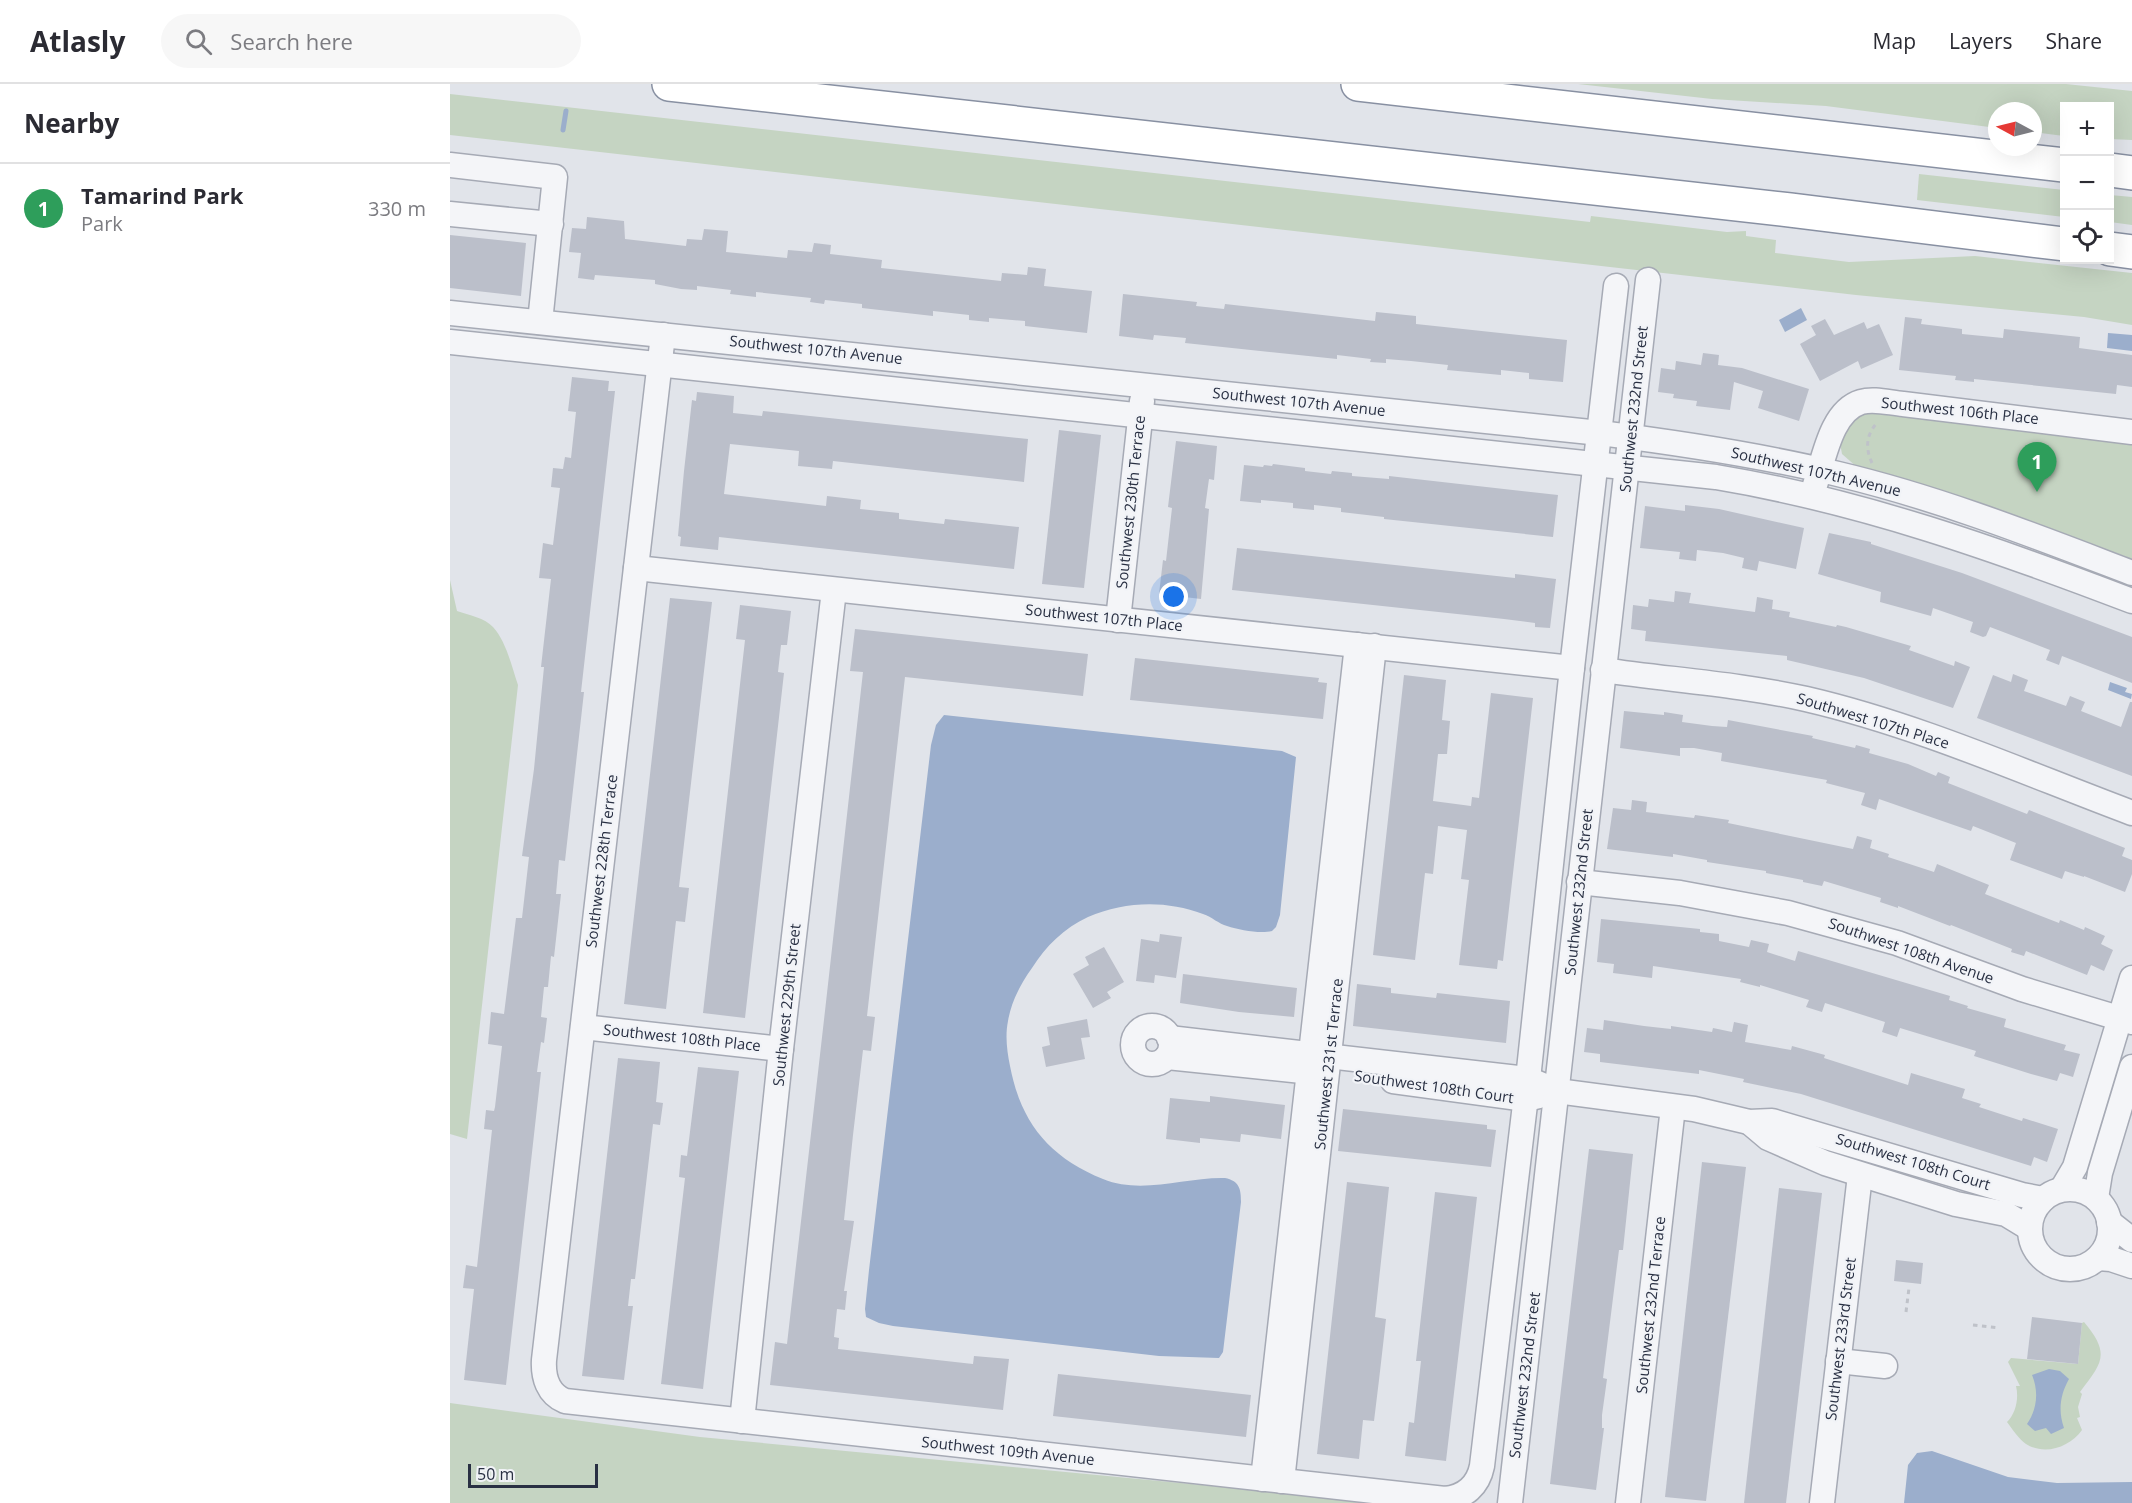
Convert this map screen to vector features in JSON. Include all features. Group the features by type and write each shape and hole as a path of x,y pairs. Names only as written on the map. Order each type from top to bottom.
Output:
{"highway":[{"path":"669,84 1790,210 2060,244"},
{"path":"1358,84 2060,165"},
{"path":"2114,171 2132,173"},
{"path":"2114,250 2132,252"}],"street":[{"path":"450,165 555,177 540,322"},
{"path":"450,214 551,224"},
{"name":"Southwest 232nd Street","path":"1511,1495 1648,280"},
{"name":"Southwest 232nd Street","path":"1473,1488 1482,1466 1521,1141 1616,286"},
{"name":"Southwest 107th Avenue","path":"450,313 1600,433 1747,454 1899,490 1961,509 2132,573"},
{"name":"Southwest 228th Terrace","path":"548,1385 544,1373 544,1360 663,335"},
{"name":"Southwest 107th Avenue","path":"450,342 1716,477 1811,495 1957,536 2132,601"},
{"name":"Southwest 230th Terrace","path":"1118,620 1144,384"},
{"name":"Southwest 106th Place","path":"1811,495 1833,430 1840,417 1855,405 1866,401 2132,432"},
{"name":"Southwest 107th Place","path":"636,568 1572,668"},
{"name":"Southwest 229th Street","path":"742,1421 781,1049 834,590"},
{"name":"Southwest 231st Terrace","path":"1273,1480 1366,646"},
{"name":"Southwest 107th Place","path":"1603,670 1746,687 1840,708 1934,738 2132,813"},
{"name":"Southwest 108th Avenue","path":"1579,882 1716,898 1811,919 1897,943 2022,988 2126,1020"},
{"path":"2052,1194 2080,1190 2096,1198 2107,1213 2108,1241 2098,1258 2090,1264 2072,1269 2053,1266 2038,1254 2030,1237 2031,1217 2074,1167 2126,1020 2132,978"},
{"name":"Southwest 108th Place","path":"583,1027 781,1049"},
{"name":"Southwest 108th Court","path":"1168,1048 1557,1091 1707,1112 1749,1122 1772,1121 2022,1195 2052,1194"},
{"path":"2096,1198 2103,1164 2132,1067"},
{"name":"Southwest 232nd Terrace","path":"1628,1503 1673,1107"},
{"name":"Southwest 108th Court","path":"1749,1122 1768,1138 1791,1149 1860,1175 1956,1204 2006,1214 2030,1228"},
{"path":"1511,1495 1521,1141"},
{"name":"Southwest 233rd Street","path":"1822,1503 1860,1175"},
{"path":"2109,1222 2132,1240"},
{"path":"2098,1258 2111,1259 2132,1266"},
{"path":"1838,1361 1885,1366"},
{"name":"Southwest 109th Avenue","path":"548,1385 555,1395 566,1401 742,1421 1445,1499 1457,1497 1473,1488"}],"path":[{"path":"1875,467 1868,450 1868,441 1875,425 1880,420"},
{"path":"1906,1312 1909,1288"},
{"path":"1973,1325 1999,1328"}],"green space":[{"path":"1578,84 2066,84 2132,91 2132,140 2114,139 2114,102 2060,102 2060,135 2042,133 2042,102 1988,102 1988,127 1826,106 1712,99"},
{"path":"450,94 1590,222 1591,216 1727,232 1746,231 1746,236 1776,240 1775,253 1849,262 1975,256 2132,273 2132,325 2084,317 1856,295 450,135"},
{"path":"1919,174 2060,190 2060,217 1917,200"},
{"path":"2114,195 2132,197 2132,225 2114,223"},
{"path":"1871,411 2132,442 2132,559 2004,512 1881,473 1858,468 1842,454 1841,431 1858,413"},
{"path":"450,580 457,611 486,621 502,639 518,685 467,1139 450,1134"},
{"path":"2084,1322 2098,1342 2100,1358 2094,1373 2080,1392 2082,1394 2078,1407 2080,1417 2077,1418 2082,1430 2071,1441 2057,1448 2033,1448 2020,1439 2007,1422 2016,1405 2016,1386 2020,1386 2008,1362 2011,1358 2078,1364 2082,1323"},
{"path":"450,1403 700,1437 1390,1503 450,1503"}],"water":[{"path":"1801,308 1807,320 1785,332 1779,320"},
{"path":"2108,333 2132,335 2132,351 2107,348"},
{"path":"2110,682 2127,688 2125,692 2132,694 2131,699 2108,690"},
{"path":"944,715 1282,751 1296,757 1280,915 1272,931 1256,932 1238,929 1224,925 1206,915 1175,906 1131,905 1088,917 1056,938 1043,952 1017,993 1011,1007 1007,1027 1009,1060 1022,1105 1040,1136 1067,1160 1103,1179 1118,1184 1148,1185 1225,1178 1238,1186 1241,1202 1223,1352 1219,1358 1159,1356 893,1326 866,1317 869,1270 931,745 936,725"},
{"path":"2049,1369 2060,1371 2069,1379 2061,1403 2064,1428 2051,1434 2046,1428 2035,1431 2027,1424 2036,1400 2036,1388 2032,1375"},
{"path":"1932,1451 2008,1477 2057,1483 2132,1482 2132,1503 1904,1503 1908,1465 1917,1453"}],"building":[{"path":"587,217 624,221 625,239 686,246 687,239 702,240 704,229 728,231 726,252 787,258 788,250 812,252 814,243 831,245 830,254 882,260 881,268 1001,281 1002,273 1027,275 1028,267 1046,269 1044,286 1092,291 1087,333 1025,326 1025,321 989,318 989,322 969,320 969,315 933,311 933,316 862,308 862,304 825,300 824,304 810,302 811,298 756,292 756,297 730,294 731,290 697,286 697,290 681,289 655,284 655,280 595,275 594,280 578,278 581,253 569,252 572,228 586,229"},
{"path":"450,235 526,243 521,296 450,288"},
{"path":"1123,294 1197,302 1196,306 1224,309 1225,304 1375,321 1376,312 1416,316 1416,324 1567,340 1563,382 1529,379 1529,373 1501,370 1501,375 1447,370 1448,365 1411,361 1386,359 1386,363 1370,362 1371,359 1337,355 1337,359 1185,343 1186,338 1154,335 1153,340 1119,336"},
{"path":"1905,317 1922,319 1921,324 1962,329 1962,334 2003,338 2004,329 2080,337 2079,348 2132,355 2132,387 2117,385 2116,394 1974,379 1974,382 1955,380 1956,376 1899,370"},
{"path":"1825,319 1834,335 1864,322 1867,329 1879,324 1893,355 1861,369 1858,361 1820,381 1800,344 1816,335 1811,326"},
{"path":"1703,353 1719,355 1718,365 1742,368 1809,389 1799,421 1758,408 1763,391 1734,382 1730,410 1696,406 1697,401 1673,398 1674,394 1658,392 1661,368 1675,370 1676,361 1701,365"},
{"path":"572,377 609,381 608,391 615,391 581,692 584,692 565,861 559,860 556,894 561,894 554,957 551,956 548,987 544,987 541,1017 547,1018 537,1072 541,1072 506,1385 464,1380 474,1289 463,1288 466,1265 477,1267 492,1130 484,1129 486,1110 494,1111 495,1107 502,1046 488,1044 491,1012 504,1014 516,918 522,918 529,857 522,856 534,769 544,667 541,667 551,579 539,578 543,543 553,545 560,488 551,487 553,468 563,469 565,457 571,458 576,412 568,411"},
{"path":"697,392 734,396 733,413 762,416 763,411 1028,439 1024,482 833,461 832,469 798,466 799,451 730,444 724,494 826,506 827,496 861,500 860,509 899,513 899,519 944,524 945,519 1019,527 1014,569 719,537 718,550 680,546 681,537 678,536 684,471 692,400 696,401"},
{"path":"1059,430 1101,435 1084,588 1042,584"},
{"path":"1176,441 1217,446 1214,480 1209,479 1205,508 1209,509 1201,599 1159,594 1163,560 1166,561 1172,508 1168,507"},
{"path":"1273,464 1331,474 1332,471 1352,473 1352,476 1389,479 1389,476 1558,495 1553,537 1384,519 1384,517 1341,512 1341,508 1314,505 1314,510 1293,508 1293,503 1240,501 1244,465 1263,467"},
{"path":"1685,505 1719,509 1804,528 1796,569 1759,561 1757,571 1742,568 1744,558 1723,553 1697,550 1696,561 1679,559 1680,552 1640,548 1645,506 1685,511"},
{"path":"1829,533 1871,542 1871,544 1962,573 2132,637 2132,683 2062,656 2059,665 2046,660 2050,650 1990,627 1986,636 1983,637 1970,632 1973,622 1933,608 1931,616 1880,602 1881,592 1818,574"},
{"path":"1237,548 1515,578 1515,574 1556,579 1550,628 1535,627 1535,623 1504,619 1232,590"},
{"path":"1675,591 1691,593 1689,603 1755,612 1757,597 1773,600 1772,609 1790,612 1789,617 1846,627 1911,646 1909,650 1954,666 1955,661 1970,667 1953,708 1864,678 1787,660 1787,656 1645,641 1646,631 1631,629 1633,605 1648,607 1649,599 1674,602"},
{"path":"670,598 712,602 679,887 689,888 685,922 676,921 666,1009 624,1004"},
{"path":"740,605 791,611 787,645 781,645 778,672 784,673 745,1018 703,1013 745,640 736,639"},
{"path":"855,629 1088,654 1083,696 905,677 867,1016 875,1017 871,1051 863,1050 853,1135 844,1220 854,1221 844,1291 847,1291 845,1310 837,1309 834,1337 839,1338 838,1349 973,1364 974,1356 1009,1359 1003,1410 770,1385 775,1342 787,1344 825,1011 863,672 850,671"},
{"path":"1135,658 1319,678 1318,682 1327,683 1323,719 1130,700"},
{"path":"2013,674 2028,680 2024,691 2066,706 2070,696 2085,702 2081,711 2121,727 2130,702 2132,702 2132,776 1977,718 1993,675 2011,682"},
{"path":"1404,675 1446,680 1442,720 1450,721 1447,754 1438,754 1433,801 1471,806 1472,797 1479,798 1491,693 1533,698 1503,961 1498,960 1497,969 1459,965 1469,880 1461,879 1467,830 1438,826 1433,874 1425,873 1415,960 1373,955"},
{"path":"1624,711 1683,715 1682,722 1712,726 1727,727 1728,720 1813,736 1812,738 1855,748 1856,745 1870,749 1869,753 1908,764 1936,776 1938,772 1950,777 1948,783 2027,814 2029,810 2125,848 2122,856 2132,860 2132,874 2125,892 2065,871 2062,879 2010,860 2016,843 1973,826 1971,831 1879,799 1876,810 1861,805 1865,793 1826,783 1827,780 1721,761 1722,753 1694,748 1680,748 1680,756 1620,748"},
{"path":"1632,800 1647,802 1646,812 1729,820 1728,823 1853,849 1857,836 1872,840 1870,848 1889,854 1888,857 1934,872 1937,864 1989,885 1985,894 2059,923 2060,920 2084,930 2085,927 2105,936 2101,944 2113,950 2104,971 2091,965 2087,975 2026,951 2024,956 2011,952 2012,949 1951,925 1880,902 1881,898 1824,881 1822,886 1766,873 1766,871 1673,854 1673,857 1607,849 1613,808 1631,810"},
{"path":"1601,919 1700,929 1700,932 1719,934 1719,941 1749,947 1751,940 1769,944 1767,952 1795,961 1798,951 1950,996 1949,1000 1968,1006 1967,1008 2006,1019 2004,1027 2066,1045 2064,1050 2080,1054 2073,1077 2060,1073 2057,1081 2031,1074 1974,1056 1976,1051 1900,1028 1897,1037 1882,1032 1885,1022 1825,1003 1822,1012 1806,1007 1809,1000 1760,985 1760,987 1740,982 1741,979 1653,966 1652,978 1613,973 1614,964 1597,962"},
{"path":"1160,934 1182,937 1176,978 1155,975 1154,983 1136,981 1141,939 1159,942"},
{"path":"1104,947 1124,982 1107,992 1111,998 1093,1008 1073,974 1089,965 1085,957"},
{"path":"1183,974 1297,988 1294,1017 1180,1003"},
{"path":"1357,984 1391,988 1391,993 1436,998 1437,993 1510,1001 1506,1043 1353,1026"},
{"path":"1087,1019 1090,1037 1081,1038 1085,1059 1046,1067 1042,1047 1050,1045 1047,1027"},
{"path":"1604,1020 1712,1032 1713,1028 1732,1032 1734,1022 1748,1025 1745,1042 1791,1050 1792,1046 1825,1055 1824,1058 1908,1085 1911,1073 1965,1089 1962,1098 1981,1104 1979,1107 2022,1121 2023,1118 2058,1129 2047,1162 2034,1157 2031,1166 1801,1094 1743,1082 1744,1079 1699,1070 1699,1074 1600,1062 1600,1054 1584,1052 1587,1028 1603,1030"},
{"path":"618,1058 660,1062 656,1102 663,1103 660,1125 653,1124 635,1279 631,1279 628,1306 633,1306 624,1380 582,1376"},
{"path":"698,1067 739,1071 703,1389 661,1384 685,1178 679,1177 681,1155 687,1156"},
{"path":"1210,1096 1285,1105 1281,1139 1241,1134 1240,1142 1200,1138 1200,1143 1166,1139 1170,1098 1210,1102"},
{"path":"1343,1109 1487,1125 1487,1129 1496,1130 1491,1167 1338,1151"},
{"path":"1589,1149 1633,1154 1623,1250 1619,1250 1603,1378 1607,1379 1602,1415 1602,1428 1604,1428 1596,1490 1550,1484"},
{"path":"1702,1162 1746,1167 1706,1501 1665,1497"},
{"path":"1347,1182 1389,1187 1375,1317 1386,1319 1374,1421 1363,1420 1359,1459 1317,1454"},
{"path":"1779,1188 1822,1193 1786,1503 1744,1503"},
{"path":"1435,1192 1477,1197 1446,1461 1405,1456 1409,1422 1414,1423 1421,1361 1416,1361"},
{"path":"1896,1260 1923,1263 1921,1284 1894,1281"},
{"path":"2032,1317 2082,1323 2078,1364 2027,1359"},
{"path":"1058,1374 1251,1395 1246,1437 1053,1416"}],"waterway":[{"path":"563,130 566,111"}],"place":[{"name":"Tamarind Park","path":"2037,492"}]}
